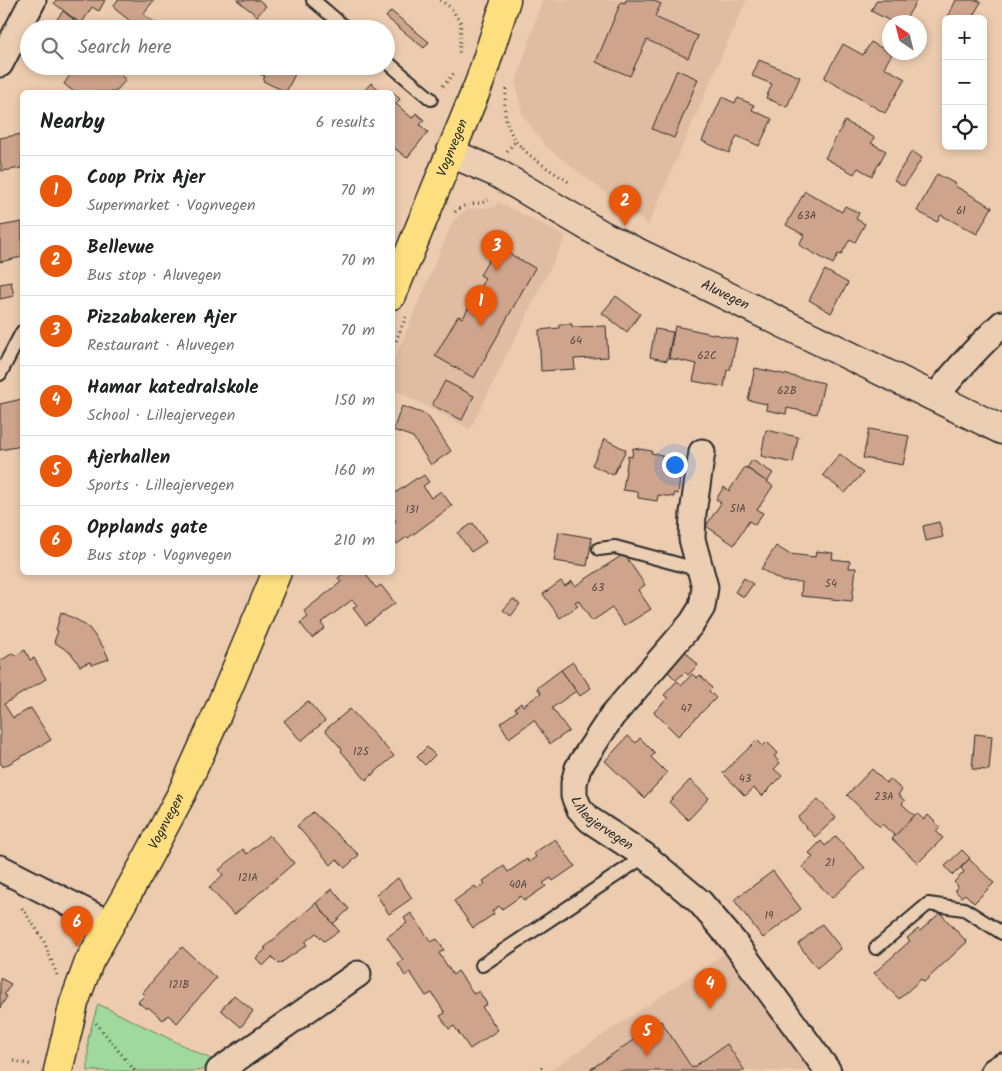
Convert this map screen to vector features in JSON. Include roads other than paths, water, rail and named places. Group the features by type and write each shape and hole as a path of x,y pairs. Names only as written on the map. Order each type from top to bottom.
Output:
{"main road":[{"name":"Vognvegen","path":"395,288 452,154 480,81 506,0"},
{"name":"Aluvegen","path":"452,154 497,173 604,236 1002,430"},
{"name":"Vognvegen","path":"58,1071 74,1002 89,962 182,793 276,575"}],"street":[{"path":"23,20 33,0"},
{"path":"0,64 20,25"},
{"path":"936,398 948,380 1002,324"},
{"name":"Lilleajervegen","path":"702,452 693,513 692,539 704,588 702,607 692,623 612,716 578,768 574,783 574,796 579,808 590,820 645,856 700,902 734,942 828,1071"},
{"path":"3,870 110,924"},
{"path":"219,1071 358,974"},
{"path":"994,1071 1002,1066"}],"lane":[{"path":"313,0 336,20"},
{"path":"395,69 431,99"},
{"path":"0,374 20,336"},
{"path":"599,549 615,547 700,570"},
{"path":"482,965 645,856"},
{"path":"876,948 928,904 964,909 1002,933"}],"place":[{"name":"Bellevue","path":"625,226"},
{"name":"Pizzabakeren Ajer","path":"497,271"},
{"name":"Coop Prix Ajer","path":"481,326"},
{"name":"Opplands gate","path":"77,947"},
{"name":"Hamar katedralskole","path":"710,1009"},
{"name":"Ajerhallen","path":"647,1056"}]}
